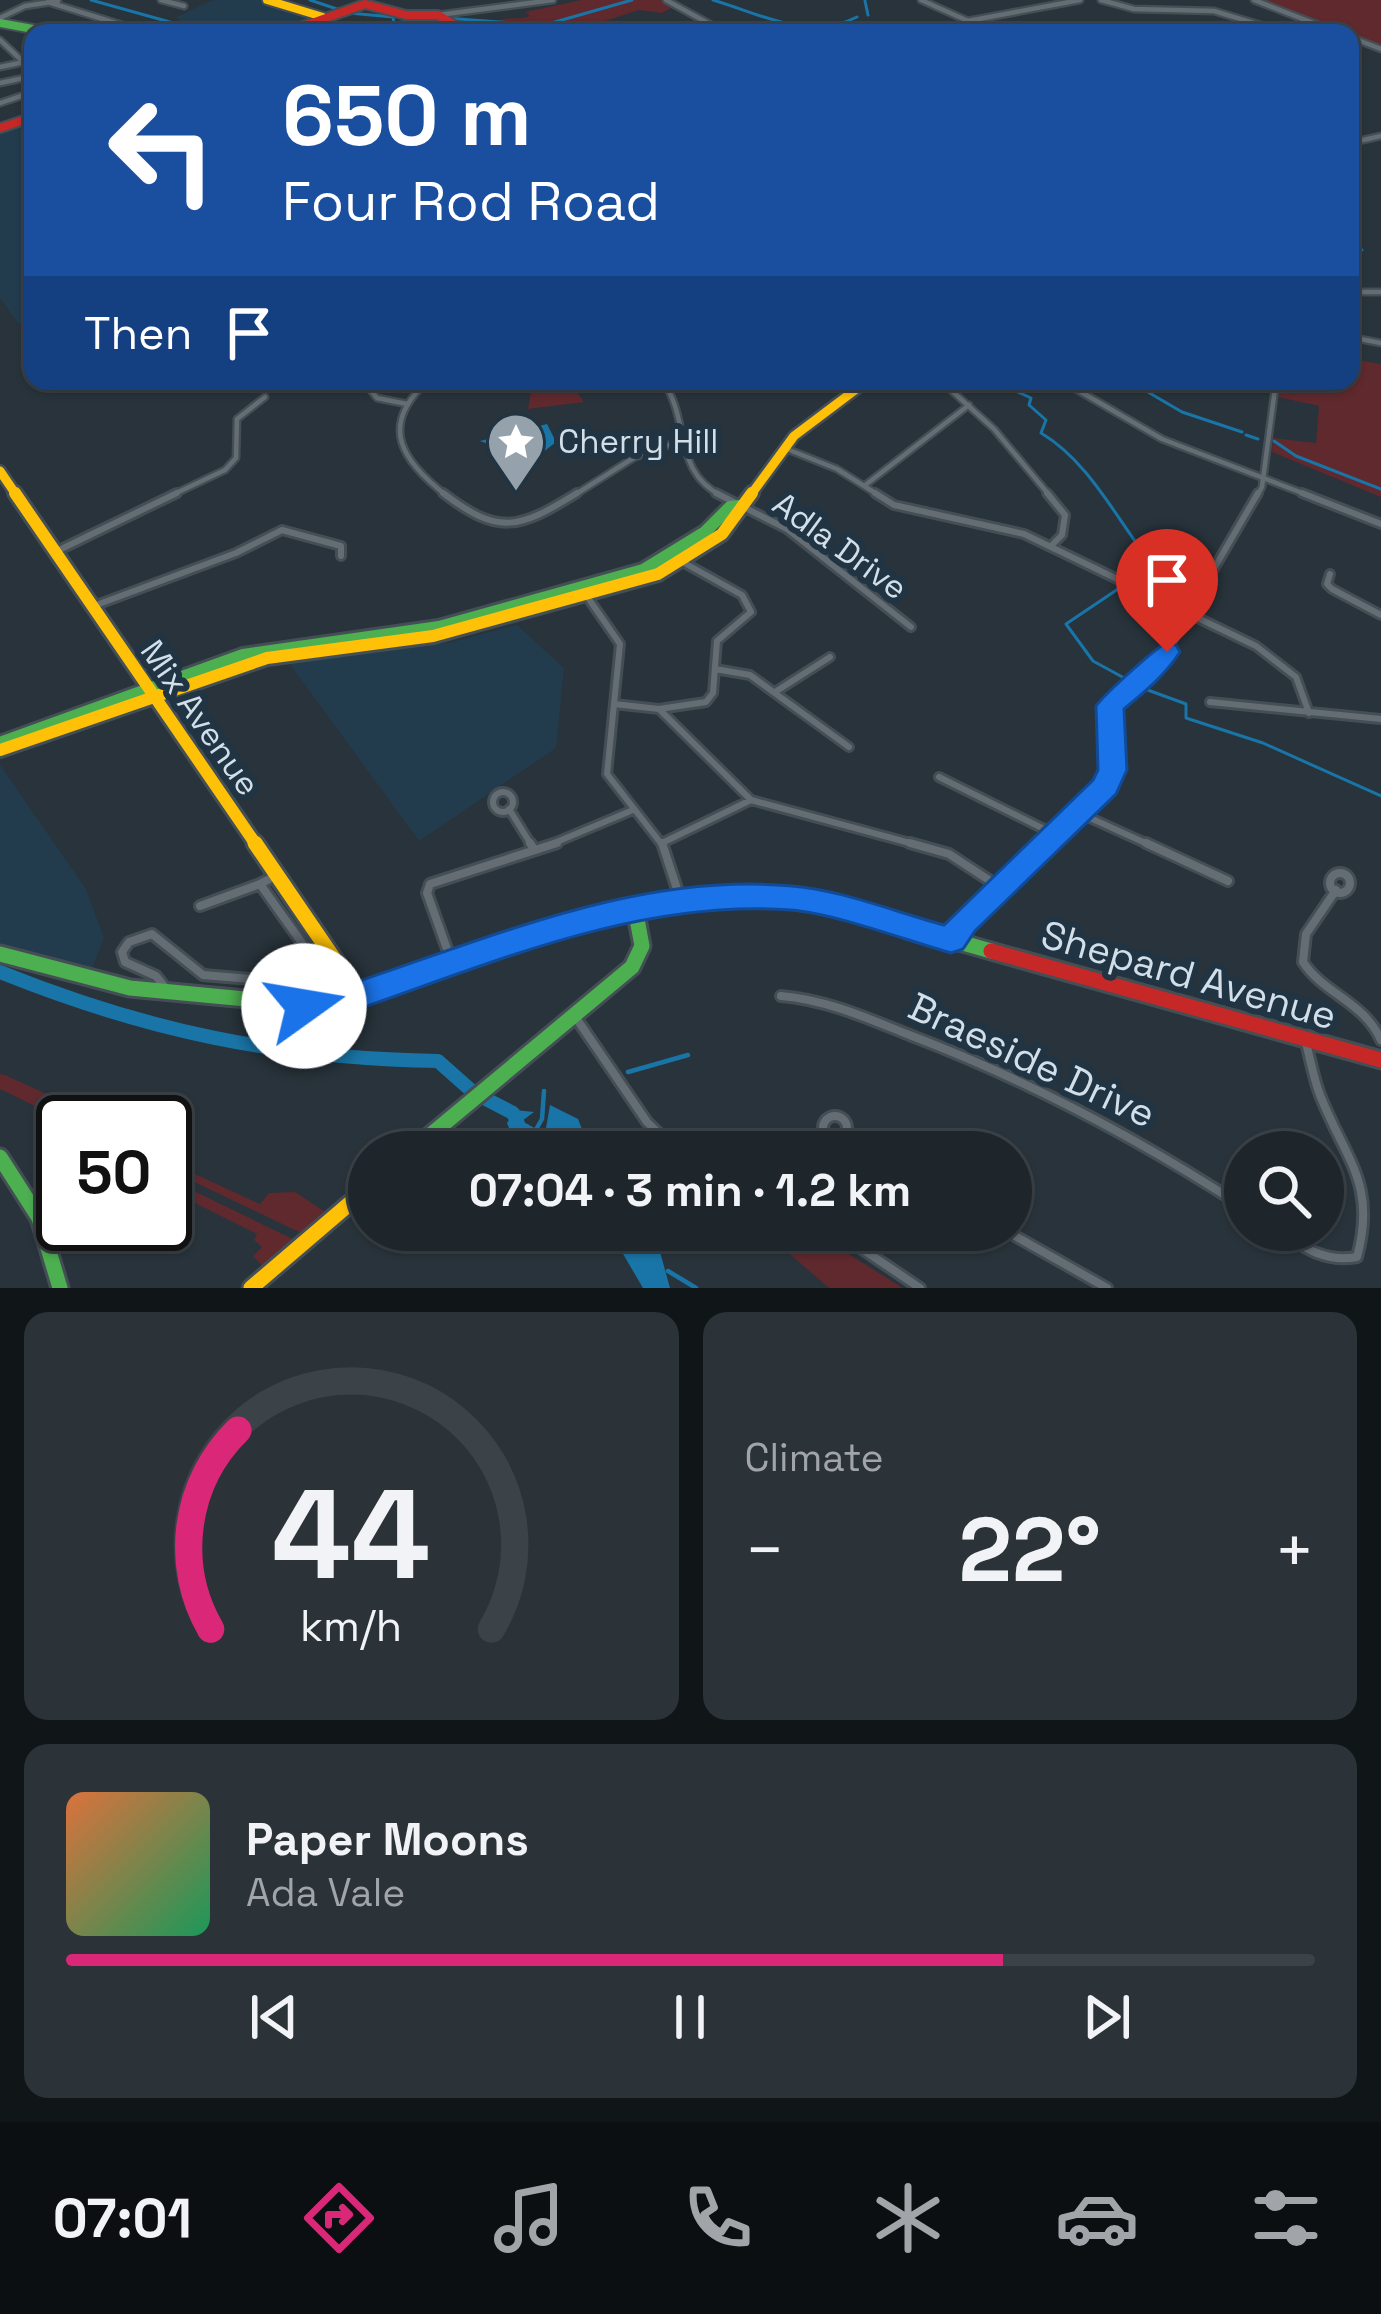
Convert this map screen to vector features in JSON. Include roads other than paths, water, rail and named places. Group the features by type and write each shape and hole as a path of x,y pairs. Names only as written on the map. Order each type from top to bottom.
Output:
{"street":[{"path":"161,0 184,6"},
{"path":"267,0 325,18"},
{"path":"484,0 490,9"},
{"path":"309,24 370,2 406,15 438,15 553,0"},
{"path":"666,0 710,24"},
{"path":"921,0 975,24"},
{"path":"968,21 1080,0"},
{"path":"1100,0 1134,9 1214,11 1257,24"},
{"path":"1254,0 1317,24"},
{"path":"0,20 58,1"},
{"path":"48,2 119,24"},
{"path":"438,15 452,24"},
{"path":"0,40 24,62"},
{"path":"0,52 10,50"},
{"path":"0,68 24,62"},
{"path":"370,390 377,398 407,404"},
{"path":"420,390 407,404 399,438 427,480 478,519 501,526 528,521 656,445 682,440"},
{"name":"Adla Drive","path":"669,390 692,473 704,487 787,529 910,627"},
{"path":"0,747 245,659 423,634 658,574 675,558 722,534 804,427 855,390"},
{"path":"951,390 970,405 1065,515 1062,535 1051,546"},
{"path":"1077,390 1155,436 1381,524"},
{"path":"951,940 1111,776 1110,706 1154,670 1264,478 1275,390"},
{"path":"55,552 225,470 236,458 237,419 265,397"},
{"path":"864,486 970,405"},
{"path":"788,449 894,506 992,524 1051,546 1189,614 1281,661 1306,697 1309,713"},
{"name":"Mix Avenue","path":"0,471 358,994"},
{"path":"91,607 236,553 282,530 331,540 341,546 340,556"},
{"path":"614,704 658,709 706,702 713,693 717,641 751,612 749,602 675,558"},
{"path":"1330,574 1327,584 1332,589 1381,615"},
{"path":"584,592 620,644 607,774 662,843 681,901"},
{"path":"775,692 830,657"},
{"path":"715,669 735,669 775,692 849,747"},
{"path":"1210,702 1381,719"},
{"path":"658,709 751,800 949,854 1001,888"},
{"path":"939,777 1055,835"},
{"path":"662,843 751,800"},
{"path":"508,809 533,849"},
{"path":"452,963 427,893 430,884 570,839 633,810"},
{"path":"1078,812 1228,881"},
{"path":"200,906 276,876"},
{"path":"166,993 168,986 163,981 125,962 122,952 128,942 152,934 163,938 190,970 203,975 299,982 311,976 314,960 260,884"},
{"path":"1336,890 1303,941 1301,957 1311,975 1372,1017 1381,1042 1380,1060"},
{"name":"Shepard Avenue","path":"0,954 95,981 166,993 327,1005 634,908 681,901 794,898 1380,1060"},
{"path":"435,1131 641,955 643,940 634,908"},
{"path":"304,1006 333,986 332,956"},
{"name":"Braeside Drive","path":"781,997 808,998 848,1010 988,1066 1163,1153 1224,1194"},
{"path":"574,1016 609,1059 653,1131"},
{"path":"1305,1039 1320,1096 1341,1131"},
{"path":"1308,1251 1338,1262 1358,1257 1367,1239 1371,1191 1367,1173 1344,1135"},
{"path":"0,1157 36,1207 48,1234 60,1288"},
{"path":"251,1288 348,1205"},
{"path":"1032,1246 1107,1288"},
{"path":"865,1251 920,1288"}],"water":[{"path":"547,424 556,442 533,460 480,441"},
{"path":"550,1105 578,1119 583,1131 546,1131"},
{"path":"515,1110 534,1112 522,1121 540,1131 510,1131 507,1123"},
{"path":"621,1251 660,1251 670,1288 643,1288"}],"waterway":[{"path":"91,0 177,24"},
{"path":"310,0 340,10"},
{"path":"548,24 632,0"},
{"path":"713,0 794,24"},
{"path":"865,1 868,15"},
{"path":"349,13 393,17 394,23 439,18"},
{"path":"839,24 857,17"},
{"path":"445,18 527,24"},
{"path":"1014,390 1031,398 1029,405 1046,420 1041,433 1084,471 1142,551 1129,579"},
{"path":"1144,390 1182,412 1242,432"},
{"path":"1246,435 1258,439"},
{"path":"1274,441 1296,456 1381,489"},
{"path":"1121,587 1066,624 1093,661 1126,679"},
{"path":"1145,689 1186,704 1186,718 1263,743 1381,796"},
{"path":"0,972 109,1011 214,1038 323,1054 438,1061 474,1093"},
{"path":"628,1072 688,1055"},
{"path":"535,1131 542,1119 544,1091"},
{"path":"484,1098 513,1113 518,1124"},
{"path":"668,1271 696,1288"}],"place":[{"name":"Cherry Hill","path":"516,493"}]}
